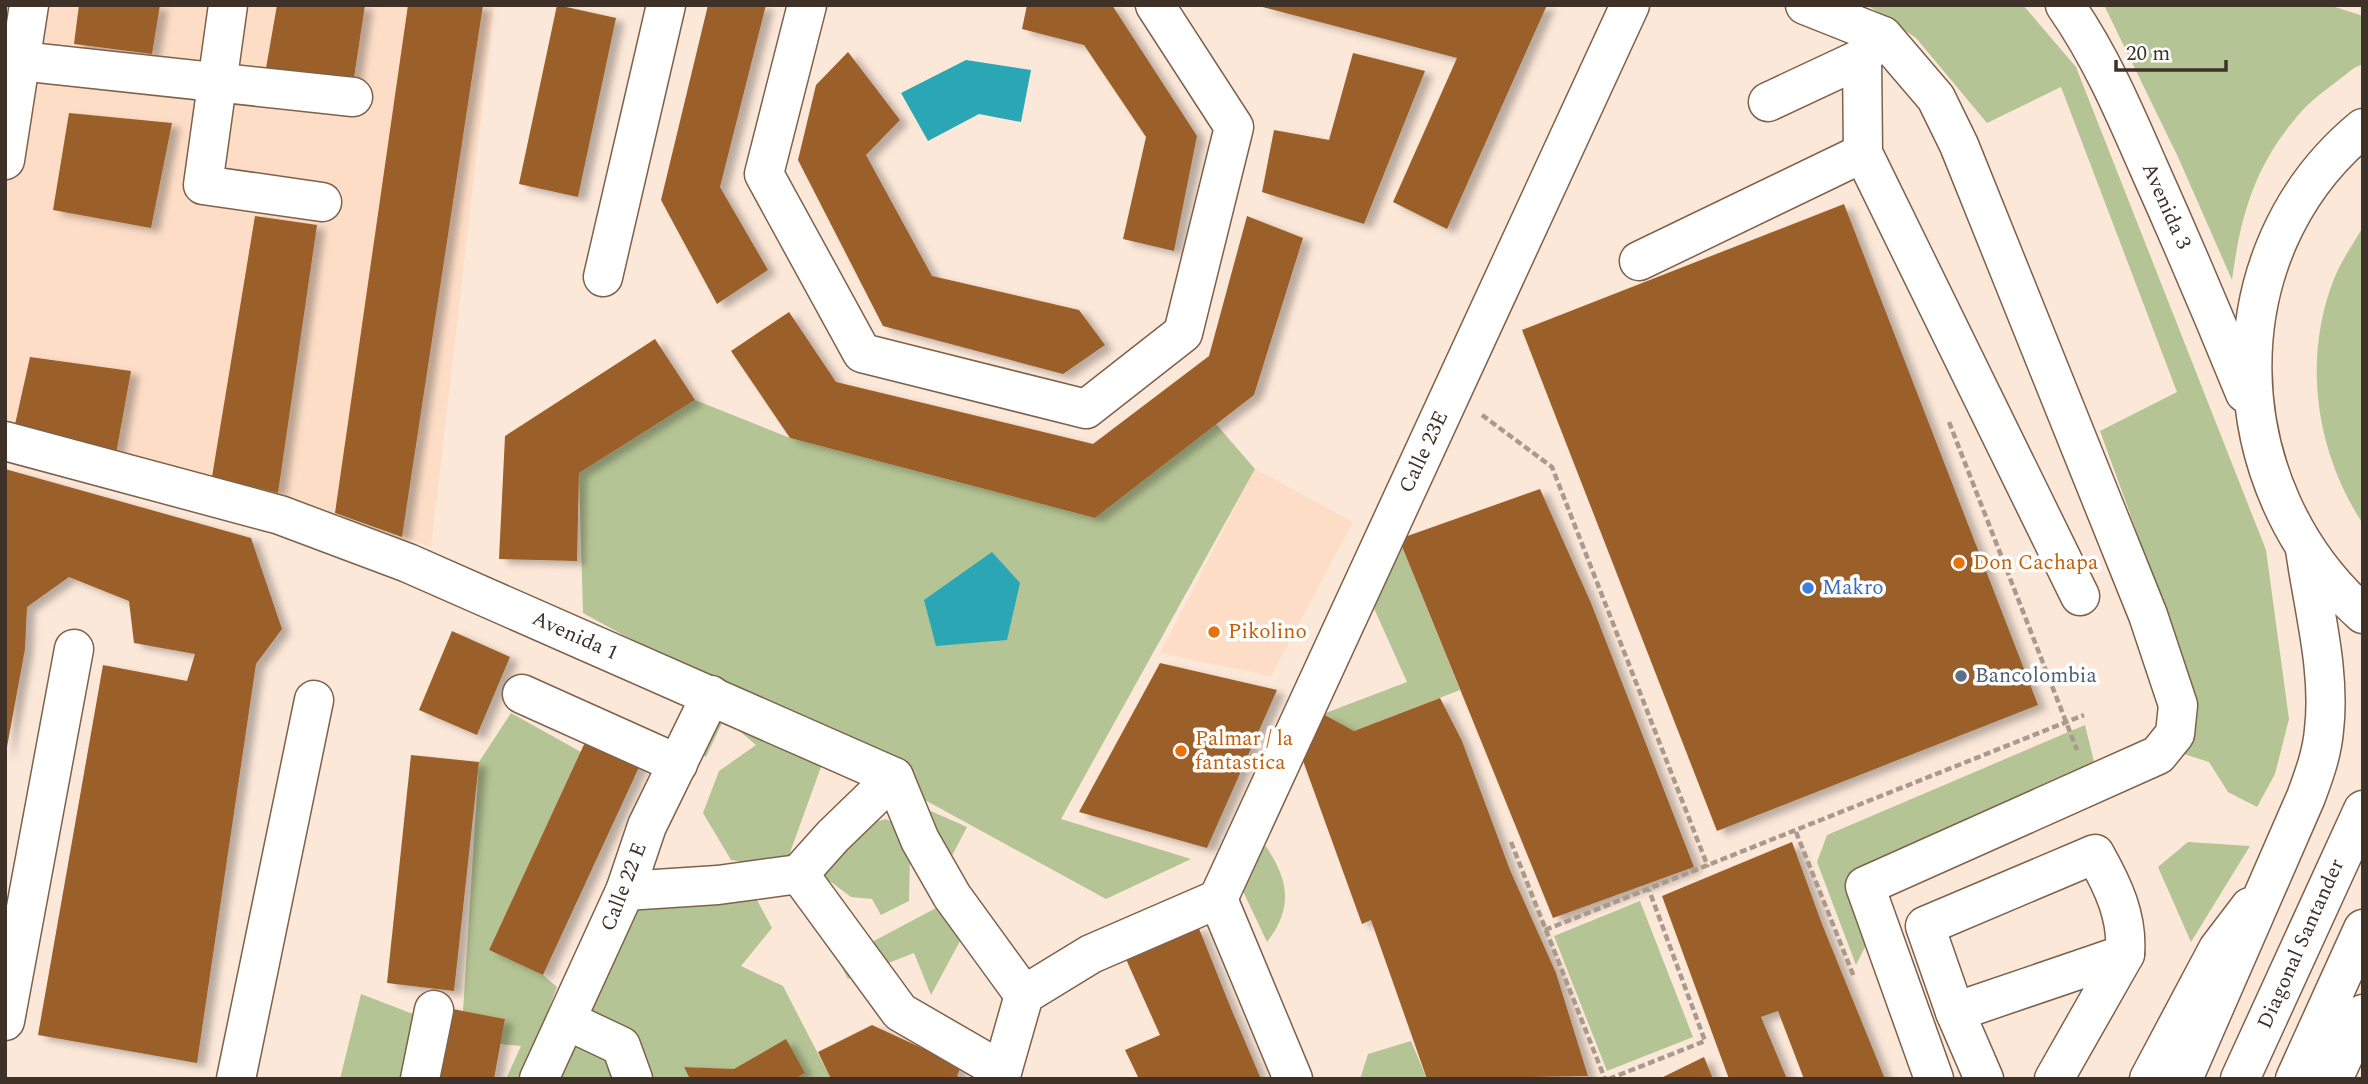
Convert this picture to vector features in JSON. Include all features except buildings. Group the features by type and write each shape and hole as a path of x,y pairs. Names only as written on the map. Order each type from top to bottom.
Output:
{"street":[{"path":"5,160 29,5"},
{"path":"228,5 203,186 322,202"},
{"path":"603,277 666,5"},
{"path":"807,5 764,174 862,353 1086,409 1183,333 1234,128 1155,5"},
{"name":"Calle 23E","path":"1218,900 1630,5"},
{"path":"1805,5 1872,47 1936,98 1959,145 2148,615 2178,705 2175,734 2158,755 1865,886 1934,1079"},
{"name":"Avenida 3","path":"2065,5 2092,46 2121,106 2200,281 2254,415"},
{"path":"1768,102 1872,47"},
{"path":"1872,47 1863,153 2080,596"},
{"path":"20,61 353,97"},
{"path":"2363,128 2328,163 2305,193 2285,227 2270,262 2253,337 2251,376 2254,415 2274,490 2305,549 2325,576 2363,614"},
{"path":"1639,261 1863,153"},
{"name":"Avenida 1","path":"5,441 280,516 408,563 894,777"},
{"path":"2183,1079 2315,772 2325,729 2323,674 2305,549"},
{"path":"5,1021 74,649"},
{"path":"522,694 678,764"},
{"name":"Calle 22 E","path":"539,1079 568,1021 625,891 647,825 711,695"},
{"path":"236,1079 314,700"},
{"path":"625,891 718,885 799,874 832,836 894,777 920,841 952,896 1024,995"},
{"name":"Diagonal Santander","path":"2240,1079 2363,810"},
{"path":"1984,1079 1955,1012 1925,926 2095,855 2114,889 2126,935 2124,954 2054,1079"},
{"path":"799,874 900,1012 1001,1075 1024,995 1091,954 1218,900 1293,1079"},
{"path":"2149,1079 2218,949 2272,877"},
{"path":"2295,1079 2363,929"},
{"path":"1955,1012 2124,954"},
{"path":"420,1079 434,1010"},
{"path":"2333,1079 2363,1014"},
{"path":"568,1021 621,1046 633,1079"}],"path":[{"path":"1452,393 1552,467 1708,867"},
{"path":"1947,416 2065,723 2092,786"},
{"path":"1545,930 2084,715"},
{"path":"1796,832 1858,988"},
{"path":"1511,842 1607,1079 1705,1041 1649,890"}],"shaded area":[{"path":"5,5 494,5 431,547 278,493 5,427"},
{"path":"1255,469 1353,522 1271,676 1160,653"}],"green space":[{"path":"1867,5 2023,5 2076,67 2266,550 2289,719 2275,774 2257,807 2228,792 2209,762 2159,746 2193,687 2100,431 2177,392 2061,87 1987,123 1916,38"},
{"path":"2104,5 2329,5 2363,16 2363,64 2319,95 2300,113 2261,171 2252,191 2240,233 2232,280 2178,157"},
{"path":"2363,227 2363,524 2334,467 2319,405 2317,373 2318,341 2324,310 2337,272"},
{"path":"695,400 790,438 1095,518 1216,424 1255,469 1061,819 1191,859 1106,899 583,613 579,473"},
{"path":"1399,539 1460,690 1354,731 1323,714 1407,682 1364,586"},
{"path":"711,704 825,756 784,869 731,860 703,813 719,771 756,745 731,724 722,723 706,757 690,749"},
{"path":"511,713 581,752 489,950 543,975 557,987 522,1079 506,1079 521,1046 500,1044 505,1019 463,1011 479,762"},
{"path":"2085,725 2097,774 1881,867 1890,897 1856,965 1817,862 1827,835"},
{"path":"908,801 967,827 945,869 910,855 909,901 881,915 872,899 851,897 823,876 848,829 886,819 897,825"},
{"path":"1258,835 1275,862 1284,887 1282,914 1267,942 1241,887"},
{"path":"2188,842 2250,846 2191,942 2158,867"},
{"path":"650,881 727,886 757,900 772,928 741,966 783,986 831,1079 795,1079 805,1073 684,1067 690,1079 550,1079"},
{"path":"953,899 974,915 931,995 914,953 848,979 838,960"},
{"path":"1640,901 1693,1037 1607,1071 1554,936"},
{"path":"361,994 426,1019 415,1079 340,1079"},
{"path":"1411,1041 1427,1079 1360,1079 1368,1054"}],"water":[{"path":"966,60 1031,70 1021,122 979,114 928,141 901,93"},
{"path":"992,552 1020,583 1007,640 936,646 924,600"}],"place":[{"name":"Don Cachapa","path":"1959,563"},
{"name":"Makro","path":"1808,588"},
{"name":"Pikolino","path":"1214,632"},
{"name":"Bancolombia","path":"1961,676"},
{"name":"Palmar / la fantastica","path":"1181,751"}]}
